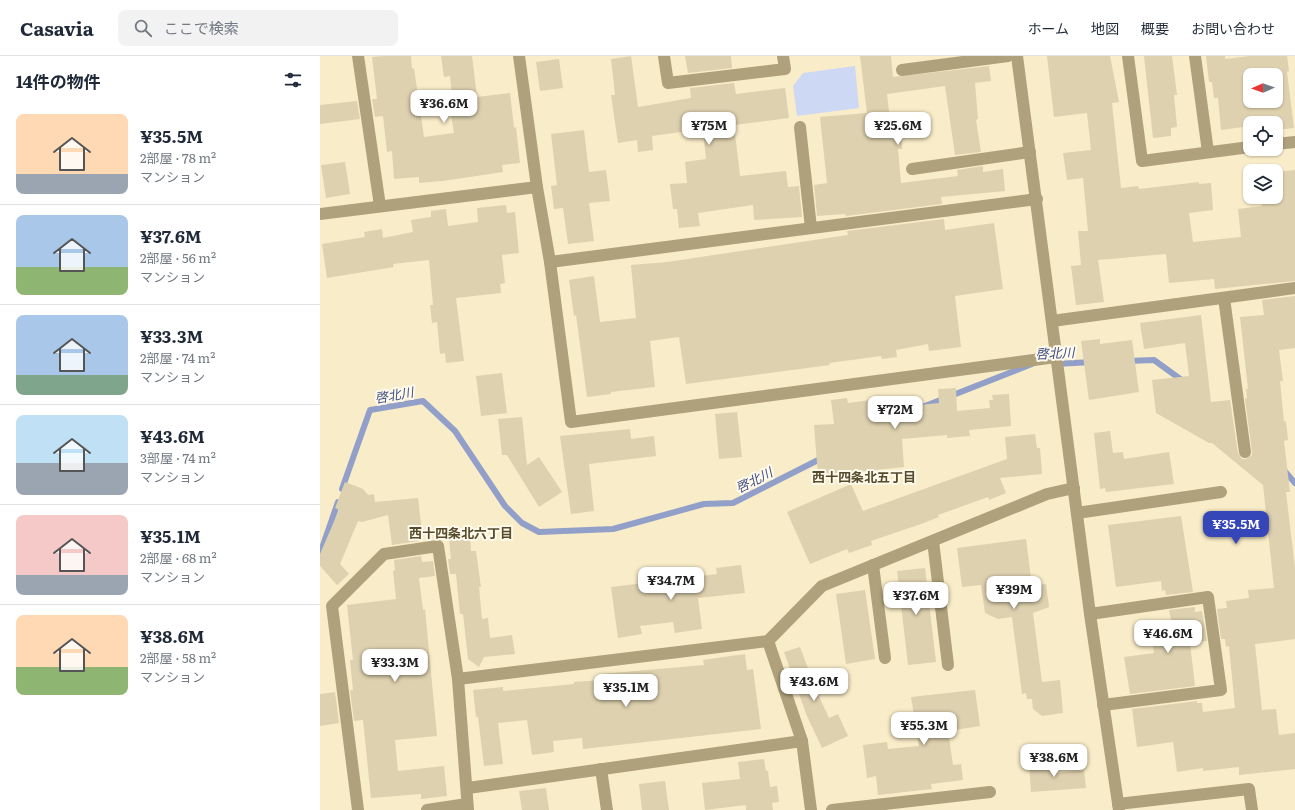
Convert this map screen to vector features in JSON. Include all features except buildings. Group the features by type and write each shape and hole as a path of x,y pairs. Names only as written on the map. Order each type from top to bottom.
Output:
{"street":[{"path":"358,56 380,206"},
{"path":"519,56 537,187 550,262 571,422 1056,357"},
{"path":"664,56 668,83 785,69 783,56"},
{"path":"902,70 1008,56"},
{"path":"1018,56 1090,614 1118,807 1249,789 1252,810"},
{"path":"1128,56 1142,161 1243,148"},
{"path":"1195,56 1208,152"},
{"path":"800,127 811,228"},
{"path":"1283,143 1295,142"},
{"path":"912,169 1030,152"},
{"path":"320,214 537,187"},
{"path":"550,262 1037,199"},
{"path":"1052,321 1295,288"},
{"path":"1224,298 1245,452"},
{"path":"458,679 768,641 822,586 1047,494 1074,488"},
{"path":"1077,513 1221,492"},
{"path":"933,541 948,664"},
{"path":"358,810 332,606 384,554 438,546 458,679 468,788 468,807 427,810"},
{"path":"873,565 886,658"},
{"path":"1090,614 1208,597 1221,690 1103,705"},
{"path":"768,641 802,741 812,810"},
{"path":"468,788 802,741"},
{"path":"601,769 607,810"},
{"path":"832,810 990,792"}],"shaded area":[{"path":"855,66 859,108 797,116 793,86 803,73"}],"waterway":[{"name":"啓北川","path":"1127,361 1154,360 1183,381"},
{"name":"啓北川","path":"1056,364 1092,362"},
{"name":"啓北川","path":"920,408 1032,364"},
{"name":"啓北川","path":"342,489 370,410 423,401 455,431 505,506 522,523 539,532 613,529 704,504 733,503 824,457"},
{"name":"啓北川","path":"1283,469 1295,483"},
{"name":"啓北川","path":"320,554 338,502"}],"district":[{"name":"西十四条北五丁目","path":"864,477"},
{"name":"西十四条北六丁目","path":"461,533"}]}
